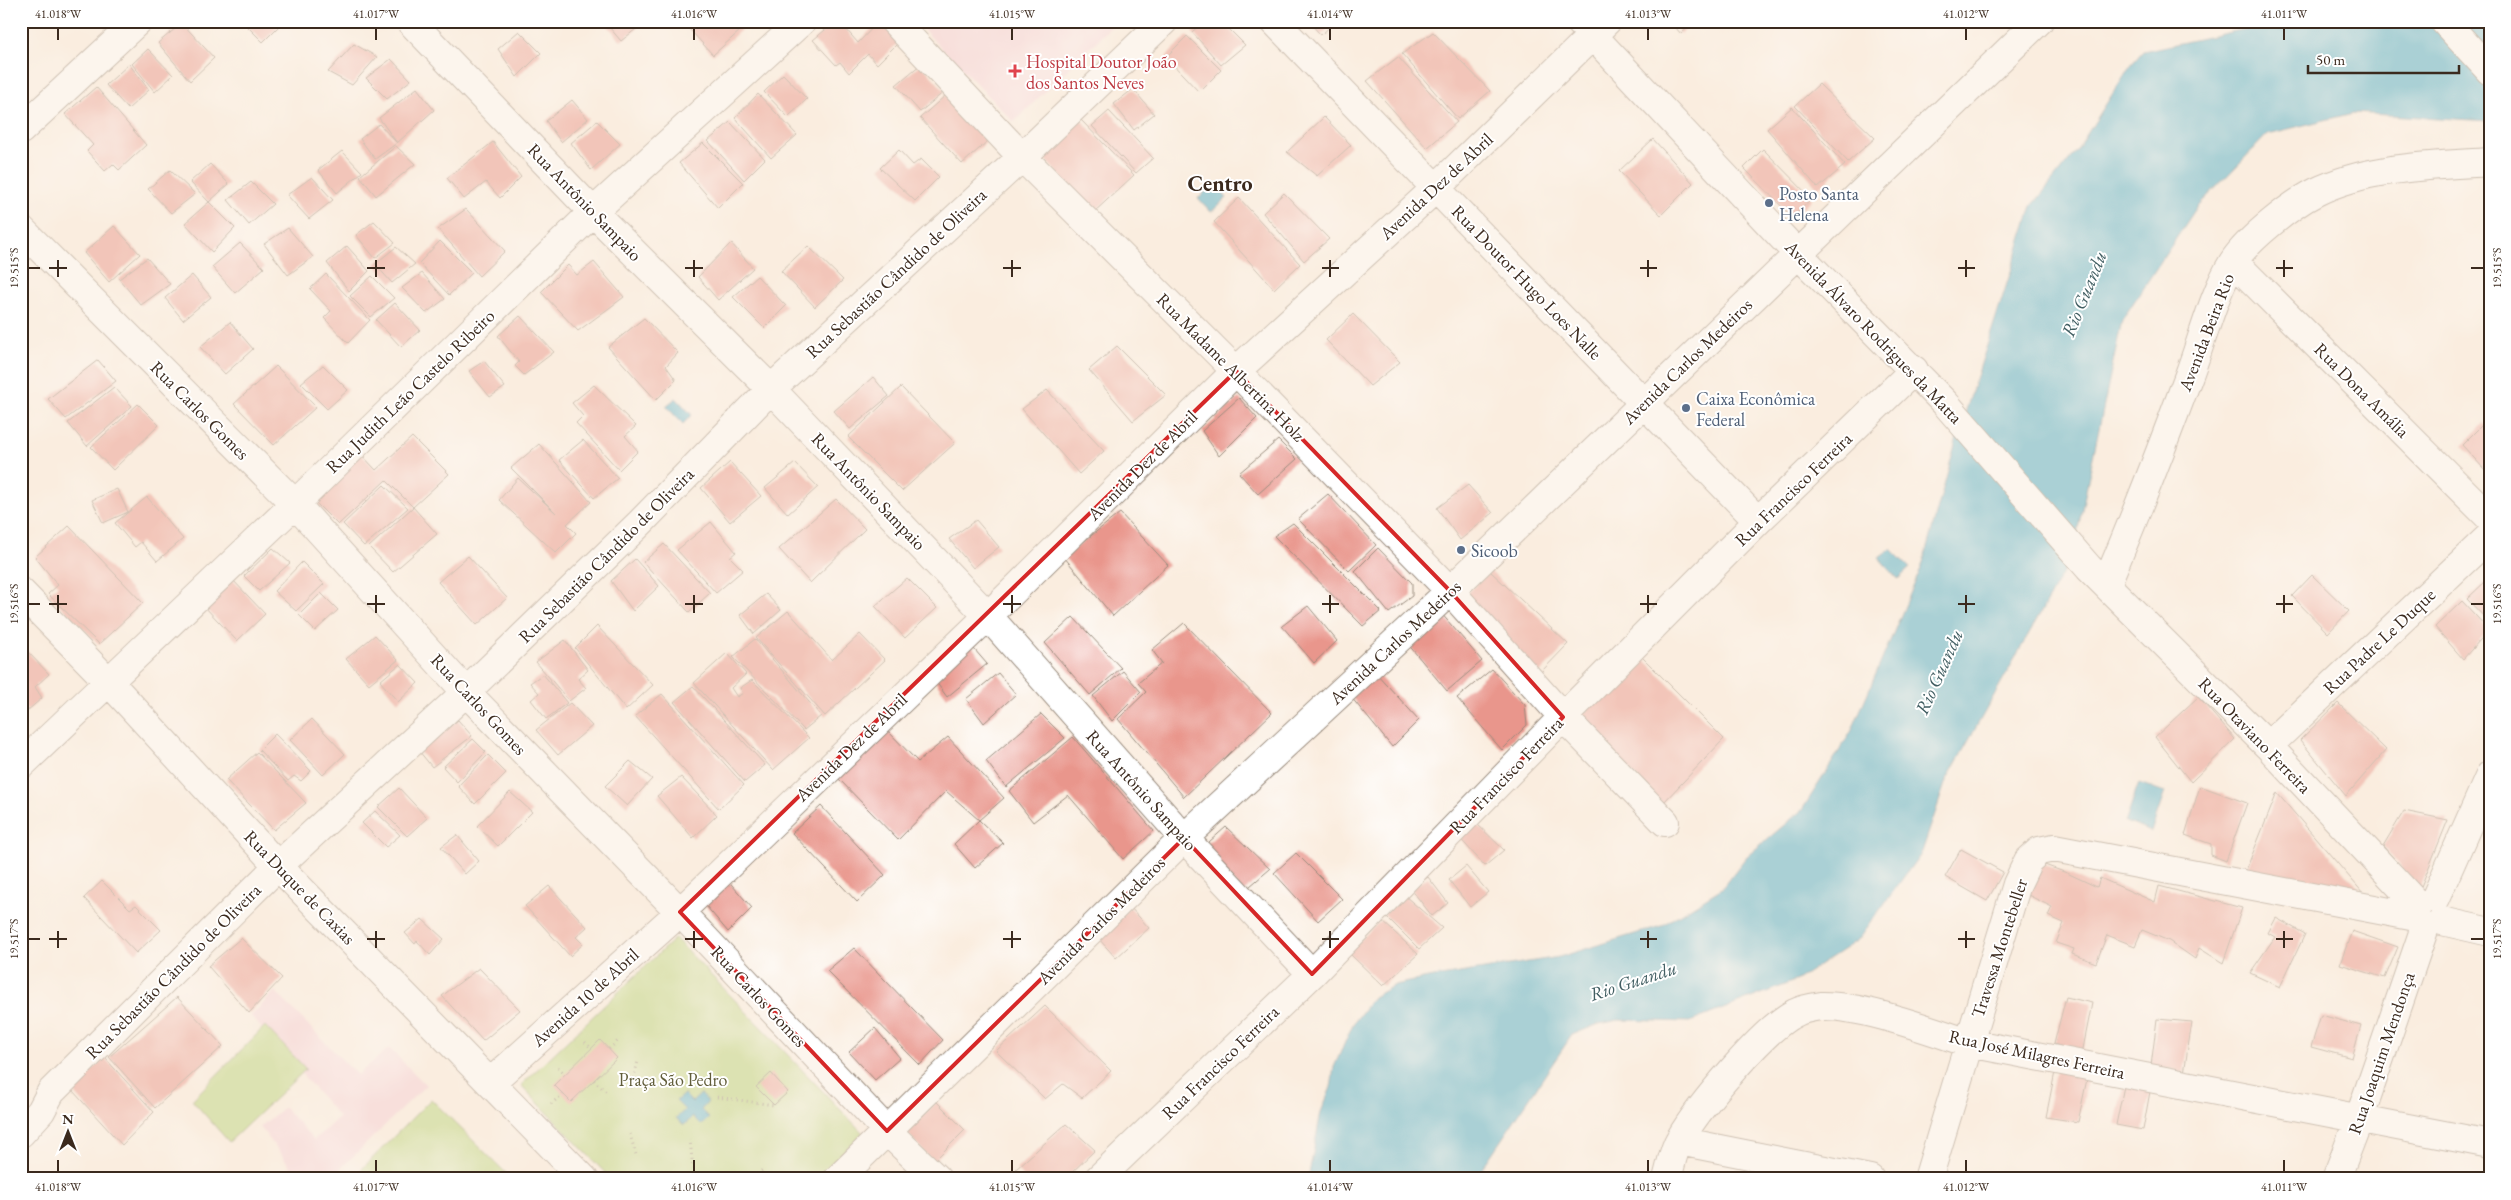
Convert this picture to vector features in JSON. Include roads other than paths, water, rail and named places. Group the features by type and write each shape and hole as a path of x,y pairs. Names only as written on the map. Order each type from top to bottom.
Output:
{"street":[{"path":"21,130 138,21"},
{"name":"Rua Antônio Sampaio","path":"410,21 593,212 771,389 988,616 1184,838 1312,974"},
{"name":"Rua Judith Leão Castelo Ribeiro","path":"21,765 295,504 593,212 802,21"},
{"name":"Rua Madame Albertina Holz","path":"894,21 1022,157 1236,371 1450,591 1563,717 1664,822"},
{"name":"Rua Sebastião Cândido de Oliveira","path":"21,1108 51,1092 278,866 466,692 640,523 771,389 1022,157 1164,21"},
{"name":"Rua Doutor Hugo Loes Nalle","path":"1274,21 1758,521"},
{"path":"2444,21 2490,71"},
{"name":"Avenida Carlos Medeiros","path":"838,1179 1184,838 1450,591 1645,403 2029,24"},
{"name":"Avenida Dez de Abril","path":"680,912 988,616 1236,371 1435,189 1593,26"},
{"name":"Avenida Álvaro Rodrigues da Matta","path":"1593,26 1797,253 1945,403 2098,576"},
{"name":"Avenida Beira Rio","path":"2098,576 2142,500 2218,297 2234,262 2272,221 2316,192 2363,174 2418,167 2490,162"},
{"name":"Rua Carlos Gomes","path":"21,229 295,504 466,692 680,912 887,1131 937,1179"},
{"name":"Rua Dona Amália","path":"2234,262 2490,518"},
{"name":"Rua Francisco Ferreira","path":"1098,1179 1312,974 1758,521 1914,370"},
{"name":"Rua Padre Le Duque","path":"2268,746 2490,536"},
{"name":"Rua Otaviano Ferreira","path":"2098,576 2268,746 2427,914"},
{"name":"Rua Duque de Caxias","path":"21,592 109,682 278,866 584,1179"},
{"name":"Rua Joaquim Mendonça","path":"2336,1179 2360,1119 2427,914 2490,775"},
{"name":"Travessa Montebeller","path":"1928,1179 2017,884 2028,862 2039,851 2054,848 2427,914"},
{"name":"Avenida 10 de Abril","path":"491,1082 680,912"},
{"path":"2427,914 2490,932"},
{"name":"Rua José Milagres Ferreira","path":"1667,1179 1678,1141 1762,1039 1796,1012 1819,1006 1839,1007 1896,1021 1969,1043 2490,1144"},
{"name":"Rua Sebastião Cândido de Oliveira","path":"21,1133 41,1111 51,1092"},
{"path":"1678,1141 1870,1179"}],"water":[{"name":"Rio Guandu","path":"2282,21 2490,21 2490,121 2353,113 2268,134 2197,207 2122,320 2072,557 1946,781 1922,852 1858,940 1797,980 1690,1022 1619,1020 1599,1024 1572,1035 1475,1179 1308,1179 1321,1112 1331,1087 1334,1067 1353,1024 1373,997 1395,985 1559,957 1661,926 1722,888 1746,857 1802,810 1851,732 1922,566 1956,441 2032,206 2077,150 2130,66 2143,51"},
{"path":"1214,184 1227,198 1211,212 1198,198"},
{"path":"676,398 692,415 683,424 666,406"},
{"path":"1891,549 1910,568 1898,579 1879,558"},
{"path":"2139,783 2165,792 2151,832 2125,822"},
{"path":"684,1094 692,1102 701,1094 708,1102 701,1110 709,1118 701,1125 693,1117 684,1125 676,1118 685,1110 676,1101"}],"place":[{"name":"Hospital Doutor João dos Santos Neves","path":"1015,71"},
{"name":"Posto Santa Helena","path":"1769,203"},
{"name":"Caixa Econômica Federal","path":"1686,408"},
{"name":"Sicoob","path":"1461,550"}],"district":[{"name":"Centro","path":"1220,183"}],"park label":[{"name":"Praça São Pedro","path":"673,1079"}]}
